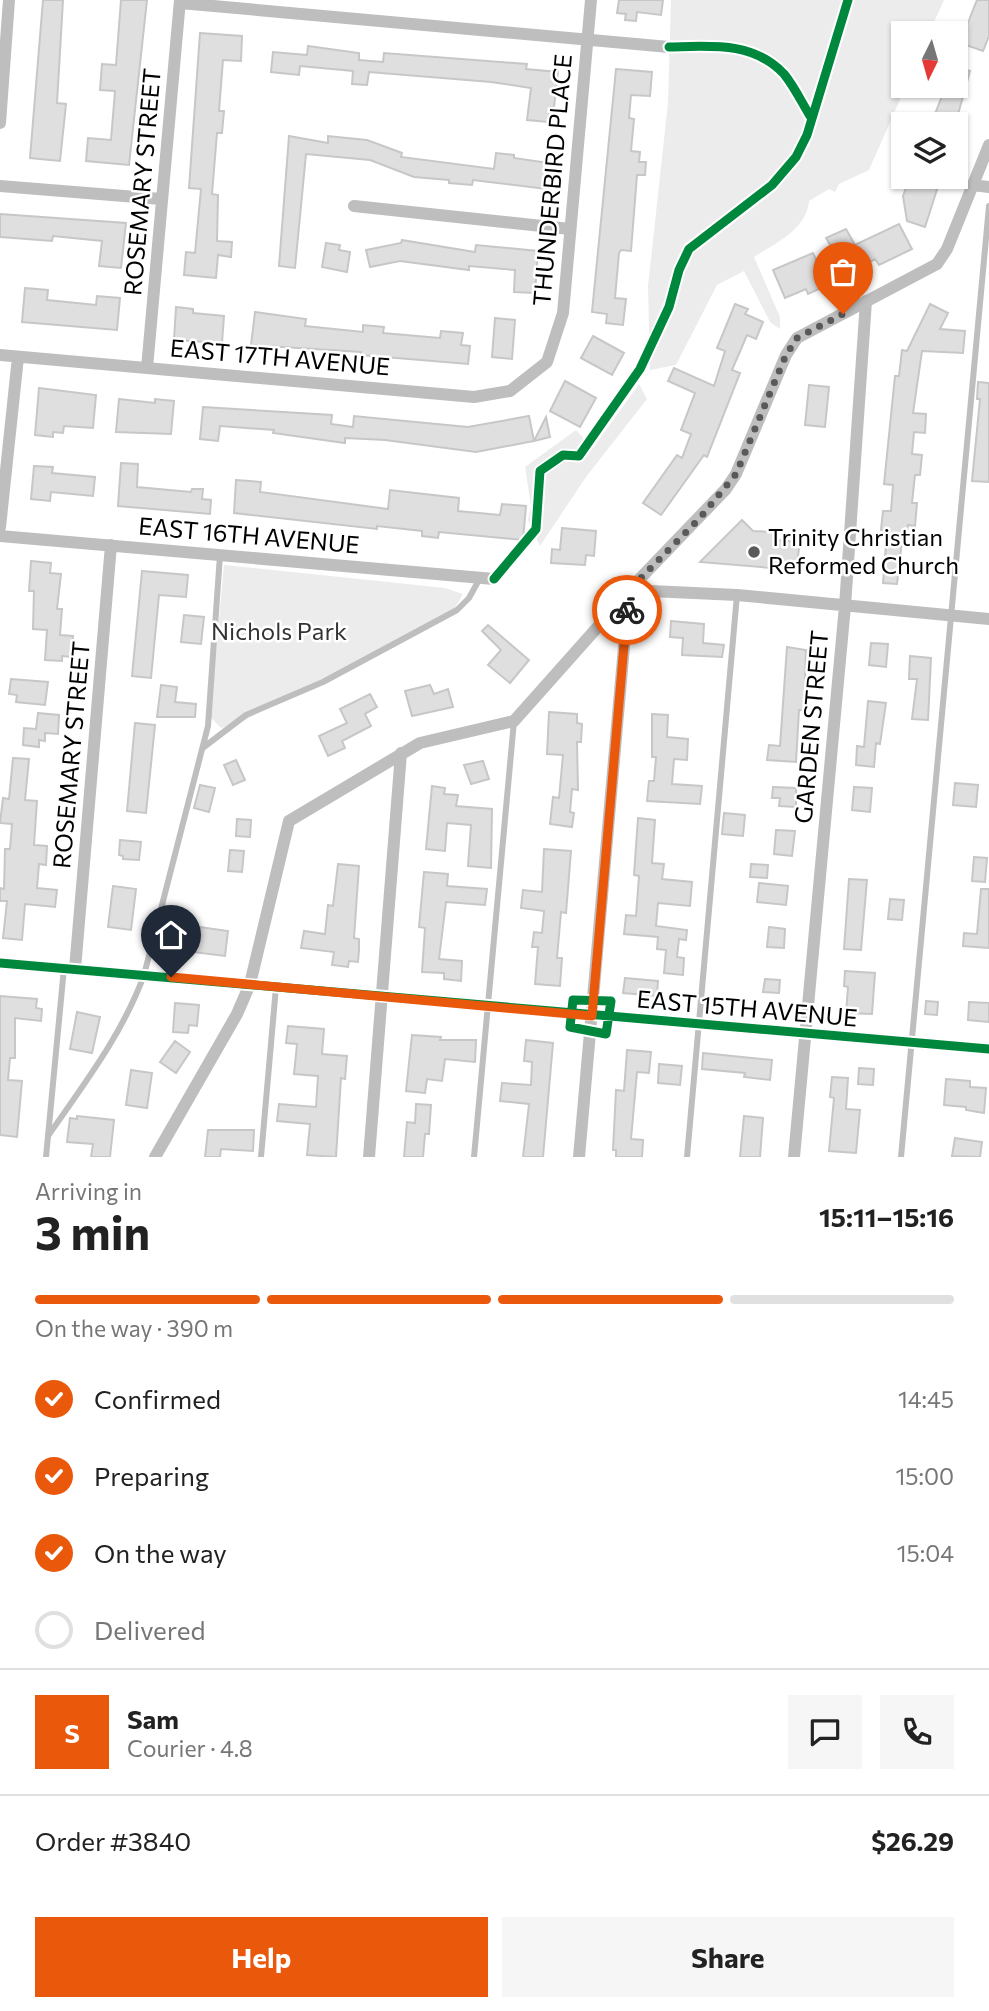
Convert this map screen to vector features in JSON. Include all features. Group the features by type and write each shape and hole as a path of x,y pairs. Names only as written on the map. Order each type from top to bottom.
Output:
{"street":[{"path":"0,122 4,14 9,0"},
{"name":"THUNDERBIRD PLACE","path":"547,362 563,313 591,0"},
{"path":"180,1 669,47"},
{"name":"ROSEMARY STREET","path":"147,368 180,1"},
{"path":"579,1157 629,590 690,529 731,482 786,355 797,338 937,264 947,249 989,145"},
{"path":"0,186 161,199"},
{"path":"972,186 989,187"},
{"path":"354,206 570,229"},
{"name":"GARDEN STREET","path":"794,1157 845,606 866,301"},
{"name":"EAST 17TH AVENUE","path":"0,355 474,397 510,391 547,362"},
{"path":"0,527 18,357"},
{"name":"EAST 16TH AVENUE","path":"0,536 494,579"},
{"name":"ROSEMARY STREET","path":"69,968 111,545"},
{"path":"629,590 737,595 989,619"},
{"path":"155,1157 237,1014 250,984 289,821 420,743 514,721 603,621"},
{"path":"369,1157 401,753"},
{"name":"EAST 15TH AVENUE","path":"0,963 989,1049"}],"lane":[{"path":"901,1157 989,206"},
{"path":"48,1136 114,1041 132,1008 144,975 208,726 220,555"},
{"path":"203,749 246,715 323,682 457,610 470,598 480,577"},
{"path":"687,1157 737,595"},
{"path":"474,1157 514,721"},
{"path":"46,1157 69,968"},
{"path":"261,1157 276,987"}],"green space":[{"path":"671,0 944,0 934,21 891,21 891,98 901,98 895,112 891,112 891,120 869,170 839,184 835,192 829,189 809,201 807,211 796,228 754,257 780,317 780,329 770,322 744,271 717,285 676,365 650,370 648,286 668,103"},
{"path":"639,384 647,399 586,477 540,546 528,520 531,506 525,467 576,430 593,448"},
{"name":"Nichols Park","path":"224,565 445,588 463,594 453,611 239,723 221,728 210,717"}],"building":[{"path":"43,0 63,0 57,103 66,104 60,161 30,158"},
{"path":"121,0 147,0 129,165 86,161 88,138 111,140 115,91 100,90 102,64 116,65"},
{"path":"619,0 663,0 661,15 637,12 636,21 625,20 626,14 617,13"},
{"path":"977,0 989,0 989,36 983,51 968,46 968,23"},
{"path":"200,33 242,36 241,61 223,60 219,111 224,111 222,133 217,133 212,194 218,195 217,241 232,242 231,257 218,255 216,278 184,275 186,252 195,253 201,189 189,188"},
{"path":"308,46 359,53 359,60 383,62 384,53 527,64 526,69 558,72 554,107 550,107 548,122 527,120 531,88 491,82 369,72 367,85 352,84 353,71 300,66 299,75 271,72 273,52 307,55"},
{"path":"616,69 652,72 650,96 631,95 629,118 634,119 631,151 640,152 639,162 646,162 645,175 637,175 631,251 621,250 619,253 615,298 626,299 623,325 606,323 607,314 592,312"},
{"path":"941,98 963,98 959,112 936,112"},
{"path":"289,136 328,143 328,136 367,140 402,153 401,157 494,169 496,153 514,155 514,158 549,163 546,189 473,180 472,185 449,183 449,180 414,177 370,160 306,154 295,268 279,266"},
{"path":"906,189 937,189 925,227 907,221 903,196"},
{"path":"0,214 126,223 121,268 99,266 102,241 53,236 52,241 0,237"},
{"path":"899,224 912,249 879,265 875,259 848,275 826,238 846,229 855,245"},
{"path":"402,240 475,252 476,245 538,251 535,293 514,292 515,270 469,266 469,270 400,261 370,267 366,250 401,243"},
{"path":"326,243 340,245 339,250 350,252 347,272 322,267"},
{"path":"813,253 828,285 808,294 806,289 785,298 773,270"},
{"path":"25,288 48,290 47,300 96,305 97,296 120,298 117,330 22,322"},
{"path":"735,304 748,309 745,314 763,322 756,339 747,335 732,370 740,373 707,457 704,455 661,515 643,503 677,455 682,458 691,434 681,430 695,393 668,381 674,368 714,386 725,351 717,348"},
{"path":"930,304 948,313 940,329 965,331 963,353 922,351 913,413 926,414 925,433 914,432 912,454 922,455 920,475 915,475 912,503 917,503 915,526 908,525 907,532 903,532 897,584 883,583 887,531 881,530 883,511 891,511 893,485 884,484 895,376 899,376 902,350 907,351"},
{"path":"176,307 193,309 193,313 224,316 222,343 174,340"},
{"path":"255,312 306,319 305,326 363,332 363,325 384,327 383,333 440,338 441,331 463,333 461,345 470,346 468,364 361,355 361,352 251,345"},
{"path":"495,318 515,320 512,359 492,357"},
{"path":"593,336 624,353 612,375 581,358"},
{"path":"565,381 596,398 580,427 550,411"},
{"path":"978,382 989,383 989,482 972,481 980,399 977,399"},
{"path":"809,385 829,387 825,427 805,425"},
{"path":"39,388 96,395 93,428 64,426 63,433 53,432 53,437 35,435"},
{"path":"119,399 155,403 155,399 174,401 171,434 116,432"},
{"path":"203,407 332,415 331,424 353,427 354,416 468,427 529,416 534,441 476,452 385,440 345,438 345,443 273,433 274,430 220,426 218,441 200,439"},
{"path":"546,417 550,437 534,441"},
{"path":"121,463 138,464 137,487 191,492 192,489 203,489 202,499 211,500 210,514 118,506"},
{"path":"34,466 53,467 52,473 95,477 93,496 51,492 50,501 31,499"},
{"path":"236,480 261,482 260,492 388,509 390,490 459,498 458,511 500,515 502,504 526,506 523,540 439,532 438,538 422,536 422,531 377,526 377,529 234,513"},
{"name":"Trinity Christian Reformed Church","path":"742,520 753,531 775,532 775,540 800,542 796,570 700,562"},
{"path":"562,528 596,531 594,556 586,555 585,565 551,563 552,549 560,550"},
{"path":"31,561 51,563 50,573 61,574 57,609 62,609 60,635 73,636 71,657 62,656 62,661 45,660 47,630 33,629 34,591 29,591"},
{"path":"142,571 188,575 186,597 159,595 151,678 132,676"},
{"path":"184,615 204,617 201,644 181,642"},
{"path":"671,621 704,624 703,643 724,645 722,657 682,655 683,638 670,637"},
{"path":"488,625 529,660 510,683 488,665 501,650 482,631"},
{"path":"871,643 888,644 886,667 869,665"},
{"path":"787,647 806,650 804,710 799,710 796,762 767,760 769,745 780,746"},
{"path":"910,656 931,658 928,720 912,719 917,679 909,679"},
{"path":"11,679 48,682 45,705 16,702 17,695 9,694"},
{"path":"161,685 177,687 175,702 196,704 195,717 157,717"},
{"path":"430,685 434,694 448,689 453,707 412,716 405,691"},
{"path":"370,694 377,707 365,714 371,726 342,741 345,748 328,756 319,736 347,723 340,709"},
{"path":"868,701 886,703 880,744 876,743 874,767 856,765 857,746 864,747"},
{"path":"549,712 577,714 577,723 582,724 581,742 577,742 578,790 572,789 572,827 550,824 553,797 559,798 563,755 547,754"},
{"path":"38,713 59,715 58,734 45,733 45,741 39,740 39,747 23,745 24,728 36,729"},
{"path":"652,714 668,715 667,737 688,739 687,760 674,759 672,784 702,786 700,804 647,801 649,781 654,781 656,757 652,757"},
{"path":"135,723 155,725 146,813 127,811"},
{"path":"13,758 29,759 25,800 37,801 34,845 47,846 46,865 39,864 37,888 57,890 55,907 25,904 22,940 3,938 7,901 0,901 0,888 4,889 5,849 10,849 12,824 0,823 3,798 9,799"},
{"path":"236,760 245,780 233,785 224,765"},
{"path":"483,761 489,779 471,784 464,765"},
{"path":"955,783 978,785 976,807 953,805"},
{"path":"200,785 215,788 209,812 194,808"},
{"path":"432,786 445,788 444,794 458,795 456,806 492,809 491,868 468,866 471,825 447,823 445,851 426,849"},
{"path":"773,787 796,788 796,807 779,806 780,798 772,798"},
{"path":"854,787 872,788 870,812 852,810"},
{"path":"724,813 745,815 743,836 722,834"},
{"path":"638,818 655,820 652,863 664,864 662,879 692,882 690,906 658,903 656,926 687,930 686,940 679,939 677,957 684,958 683,975 664,973 666,950 657,949 658,937 624,934 626,915 636,916 639,876 634,875"},
{"path":"237,819 251,820 250,837 236,836"},
{"path":"776,830 795,831 792,856 774,854"},
{"path":"120,840 141,842 139,860 123,859 123,856 119,855"},
{"path":"544,849 571,851 566,913 561,912 557,958 562,958 560,986 535,984 538,947 532,947 534,932 542,933 544,911 521,908 523,890 542,892"},
{"path":"230,850 244,851 242,872 228,871"},
{"path":"974,857 987,858 985,882 972,881"},
{"path":"338,864 359,866 354,938 359,939 358,962 349,961 348,967 332,965 334,952 301,948 304,931 325,934 328,905 333,906"},
{"path":"751,864 768,865 767,878 750,877"},
{"path":"424,872 448,874 447,886 487,889 485,905 446,902 439,959 462,961 461,981 444,979 444,973 422,972 425,928 419,927"},
{"path":"849,879 867,880 861,950 844,949"},
{"path":"759,883 788,886 786,905 757,902"},
{"path":"113,886 136,889 131,930 108,927"},
{"path":"981,889 989,889 989,948 963,946 964,933 977,934"},
{"path":"890,899 904,900 902,920 888,919"},
{"path":"179,924 228,931 225,956 176,950"},
{"path":"769,927 785,929 784,948 767,947"},
{"path":"845,971 875,973 872,1014 846,1013 848,987 844,986"},
{"path":"625,978 658,981 657,996 623,993"},
{"path":"765,979 780,980 779,993 763,992"},
{"path":"0,996 37,999 36,1008 42,1009 41,1021 15,1018 15,1058 10,1058 8,1080 22,1081 17,1137 0,1135"},
{"path":"926,1001 938,1002 937,1015 925,1014"},
{"path":"969,1002 989,1003 989,1022 968,1020"},
{"path":"175,1003 199,1005 197,1026 189,1025 188,1033 173,1032"},
{"path":"77,1012 100,1017 92,1053 70,1049"},
{"path":"288,1026 324,1029 322,1054 347,1056 345,1079 341,1078 336,1157 307,1155 310,1124 277,1121 279,1104 316,1107 318,1076 294,1074 297,1044 286,1043"},
{"path":"412,1035 441,1037 440,1040 476,1040 475,1062 445,1059 442,1081 427,1079 425,1093 406,1091"},
{"path":"526,1040 553,1043 543,1157 523,1157 529,1104 500,1101 502,1083 531,1085 532,1062 524,1061"},
{"path":"175,1041 190,1052 176,1073 160,1062"},
{"path":"627,1050 651,1052 649,1073 637,1072 631,1139 643,1140 642,1157 616,1157 616,1150 613,1150 616,1090 624,1091"},
{"path":"703,1053 772,1060 770,1080 744,1077 745,1073 702,1069"},
{"path":"659,1064 682,1066 680,1085 658,1083"},
{"path":"859,1068 874,1069 873,1085 858,1084"},
{"path":"131,1070 152,1073 147,1108 126,1105"},
{"path":"832,1077 848,1078 846,1109 860,1110 856,1153 829,1151 834,1098 830,1097"},
{"path":"946,1079 970,1081 970,1087 986,1088 984,1113 966,1110 966,1107 944,1105"},
{"path":"416,1104 431,1105 429,1134 425,1134 423,1157 404,1157 407,1122 415,1123"},
{"path":"77,1116 114,1120 110,1157 91,1157 93,1144 67,1142 70,1118 77,1119"},
{"path":"744,1116 763,1118 760,1157 740,1157"},
{"path":"208,1130 254,1130 253,1151 221,1149 220,1157 205,1157"},
{"path":"955,1138 982,1142 980,1157 952,1156"}],"cycle path":[{"path":"494,579 536,529 540,471 563,455 579,456 640,369 669,307 679,270 689,249 772,185 796,157 807,135 848,0"},
{"path":"669,47 715,46 759,56 784,74 810,116"},
{"path":"0,963 989,1049"},
{"path":"573,1000 611,1001 606,1034 570,1027 573,1000"}],"way so far":[{"path":"627,610 629,590 699,519 736,474 786,355 797,338 843,314"}],"place":[{"name":"Trinity Christian Reformed Church","path":"754,552"}],"route":[{"path":"171,977 592,1016 627,610"}]}
